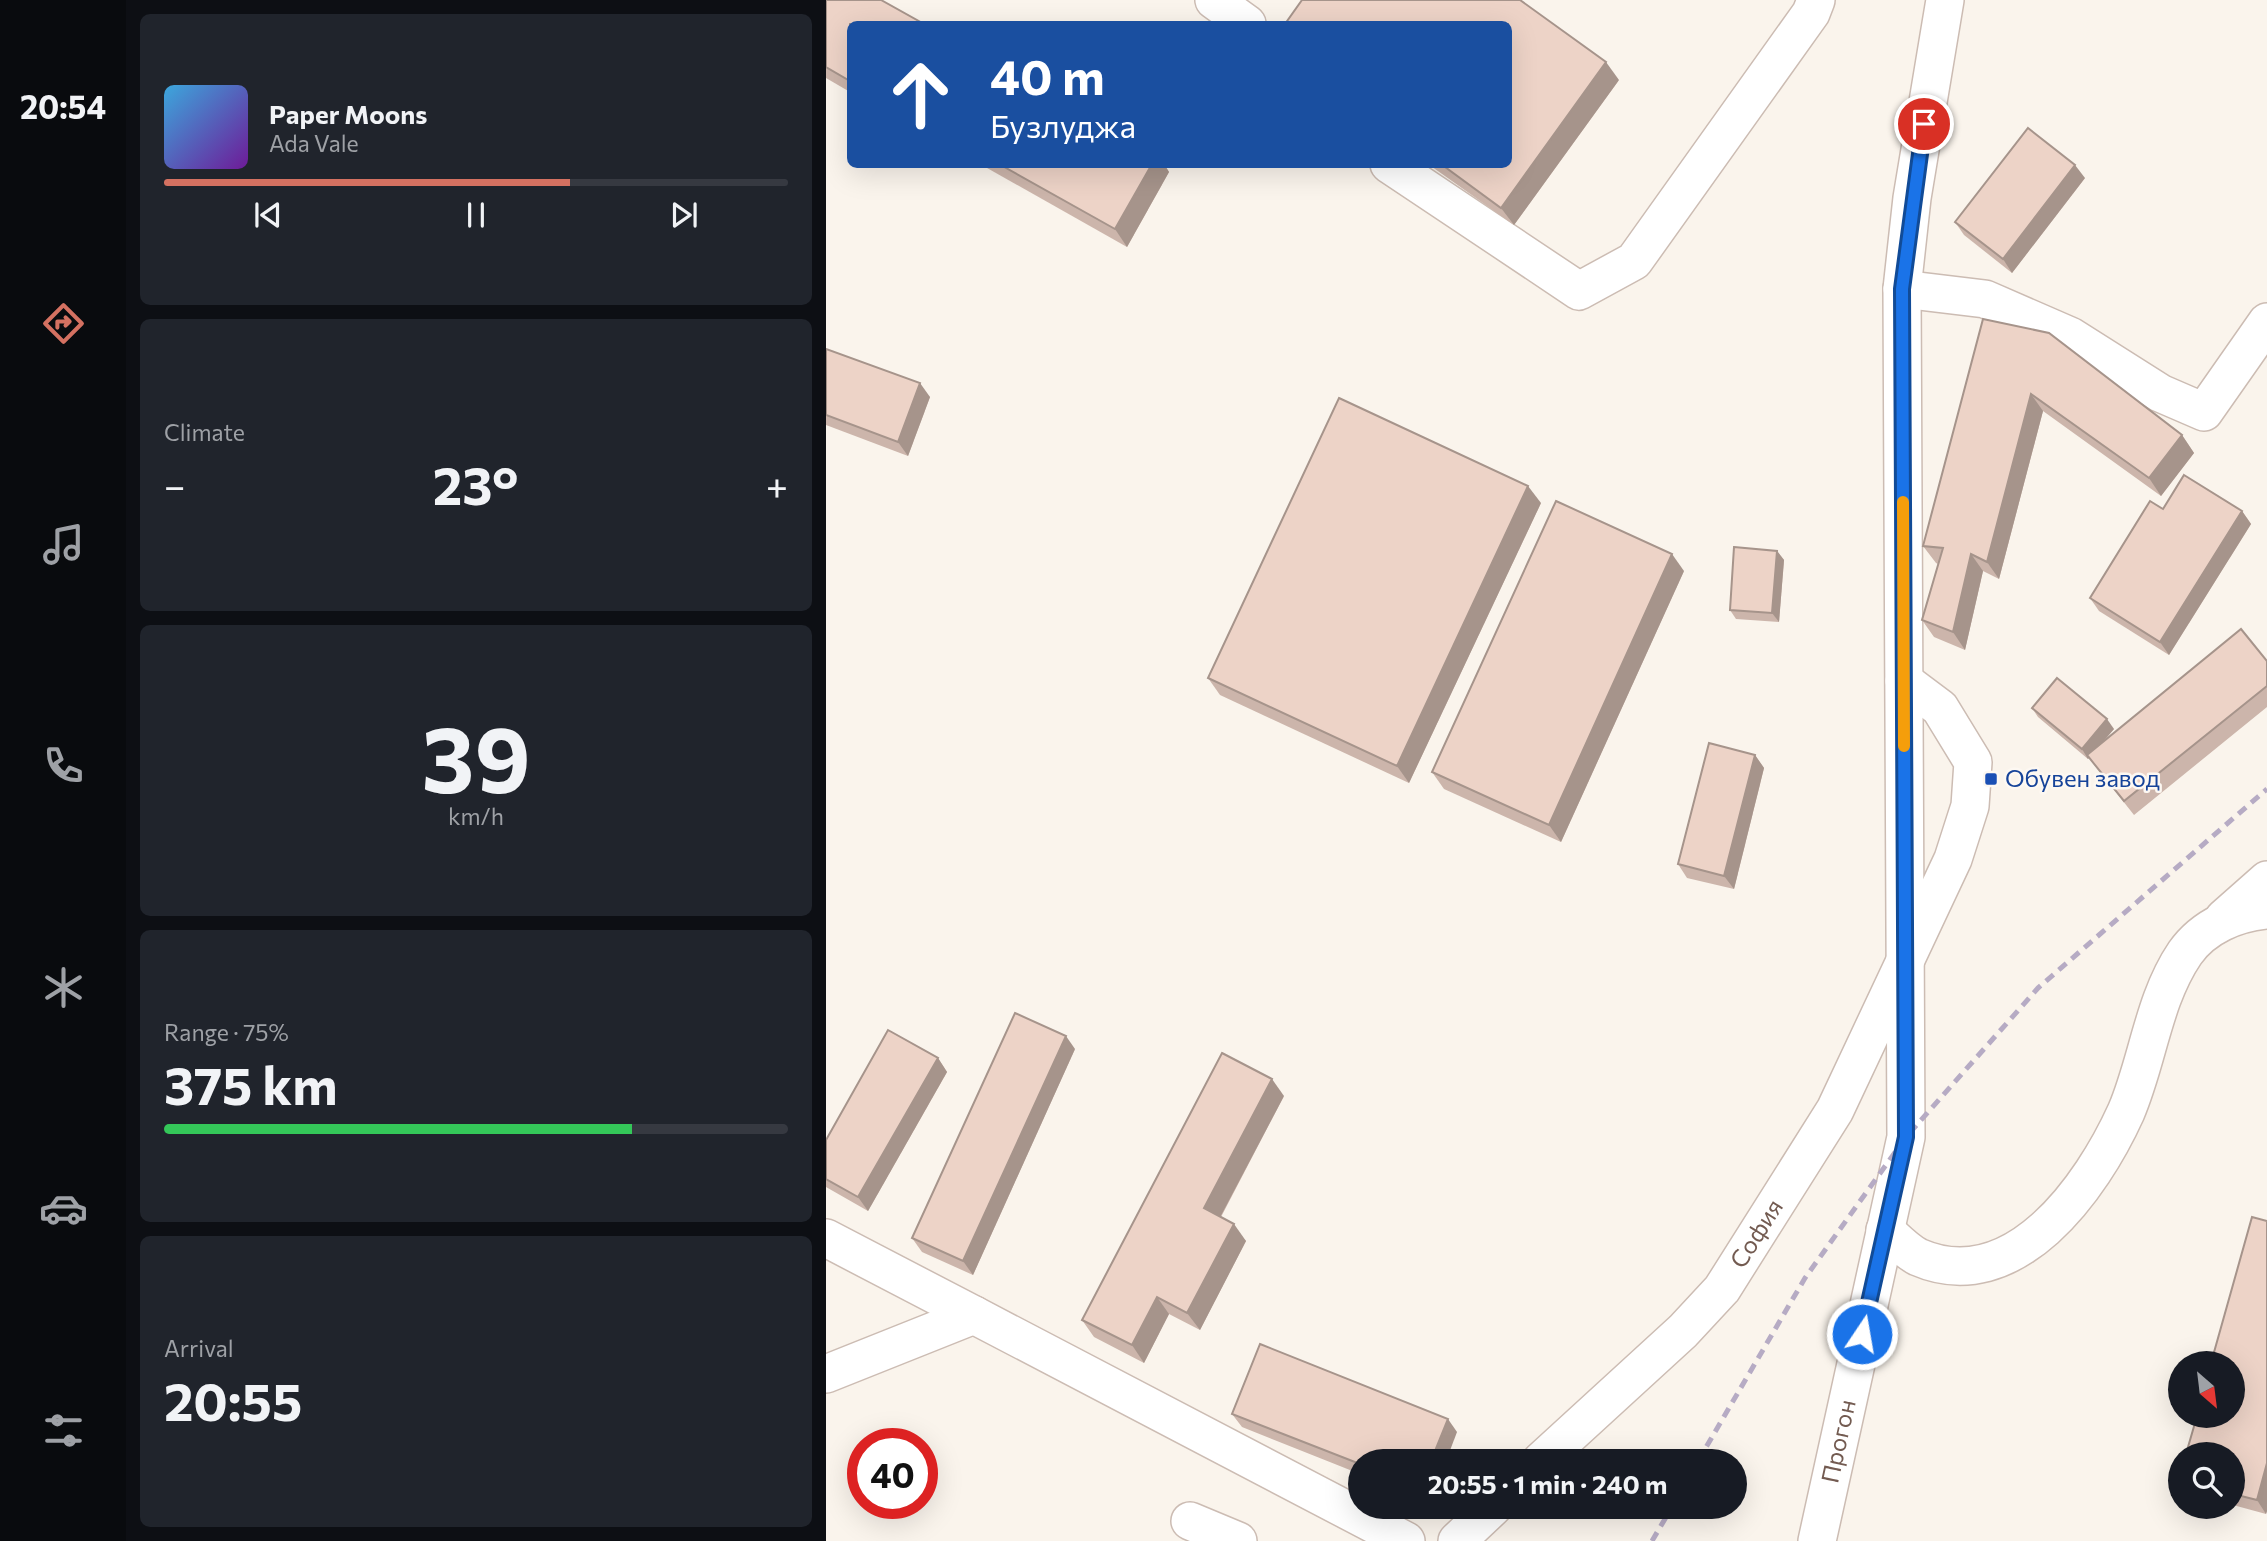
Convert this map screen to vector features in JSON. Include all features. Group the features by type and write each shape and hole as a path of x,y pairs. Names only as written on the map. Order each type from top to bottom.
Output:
{"street":[{"path":"1214,0 1243,21"},
{"path":"1395,168 1578,291 1634,261 1811,13 1816,0"},
{"name":"Прогон","path":"1817,1541 1906,1137 1902,289 1912,198 1945,0"},
{"path":"1902,289 1985,299 2070,336 2160,393 2204,412 2267,322"},
{"name":"София","path":"1554,1449 1683,1331 1722,1289 1835,1110 1905,956 1953,859 1970,806 1973,762 1940,708 1904,681"},
{"path":"1885,1230 1916,1256 1943,1265 1982,1266 2021,1248 2056,1219 2085,1182 2126,1111 2154,1022 2186,952 2267,880"},
{"path":"2215,925 2245,912 2267,910"},
{"path":"826,1238 1405,1541"},
{"path":"826,1374 974,1315"},
{"path":"1457,1541 1480,1519"},
{"path":"1190,1521 1238,1541"}],"building":[{"path":"826,0 881,0 919,21 847,21 847,79 826,67"},
{"path":"1302,0 1520,0 1606,62 1501,208 1446,168 1512,168 1512,21 1287,21"},
{"path":"2028,128 2075,165 2003,259 1955,222"},
{"path":"1006,168 1150,168 1115,229"},
{"path":"1983,319 2049,333 2182,435 2149,478 2031,394 1987,562 1971,554 1953,632 1922,620 1943,548 1923,546"},
{"path":"826,349 920,383 898,442 826,415"},
{"path":"1339,398 1528,486 1397,766 1208,678"},
{"path":"2184,475 2242,511 2160,642 2090,598 2150,501 2163,509"},
{"path":"1556,501 1672,554 1549,825 1432,772"},
{"path":"1734,547 1777,551 1772,613 1730,610"},
{"path":"2241,629 2267,661 2267,686 2124,801 2087,755"},
{"path":"2057,678 2107,719 2082,749 2032,708"},
{"path":"1709,743 1755,755 1724,876 1678,864"},
{"path":"1015,1013 1066,1036 963,1261 912,1238"},
{"path":"888,1030 938,1058 858,1197 826,1179 826,1140"},
{"path":"1222,1053 1272,1079 1204,1208 1234,1224 1187,1313 1157,1297 1132,1345 1082,1320"},
{"path":"2252,1217 2267,1221 2267,1463 2257,1500 2245,1497 2245,1442 2189,1442 2194,1428 2245,1428 2245,1351 2214,1351"},
{"path":"1260,1344 1448,1419 1436,1449 1348,1449 1348,1459 1232,1414"}],"railway":[{"path":"1705,1449 1805,1278 1906,1137 2038,988 2267,789"},
{"path":"1652,1541 1665,1519"}],"slow traffic":[{"path":"1903,502 1904,746"}],"place":[{"name":"Обувен завод","path":"1991,779"}],"route":[{"path":"1862,1334 1906,1137 1902,289 1912,198 1924,124"}]}
